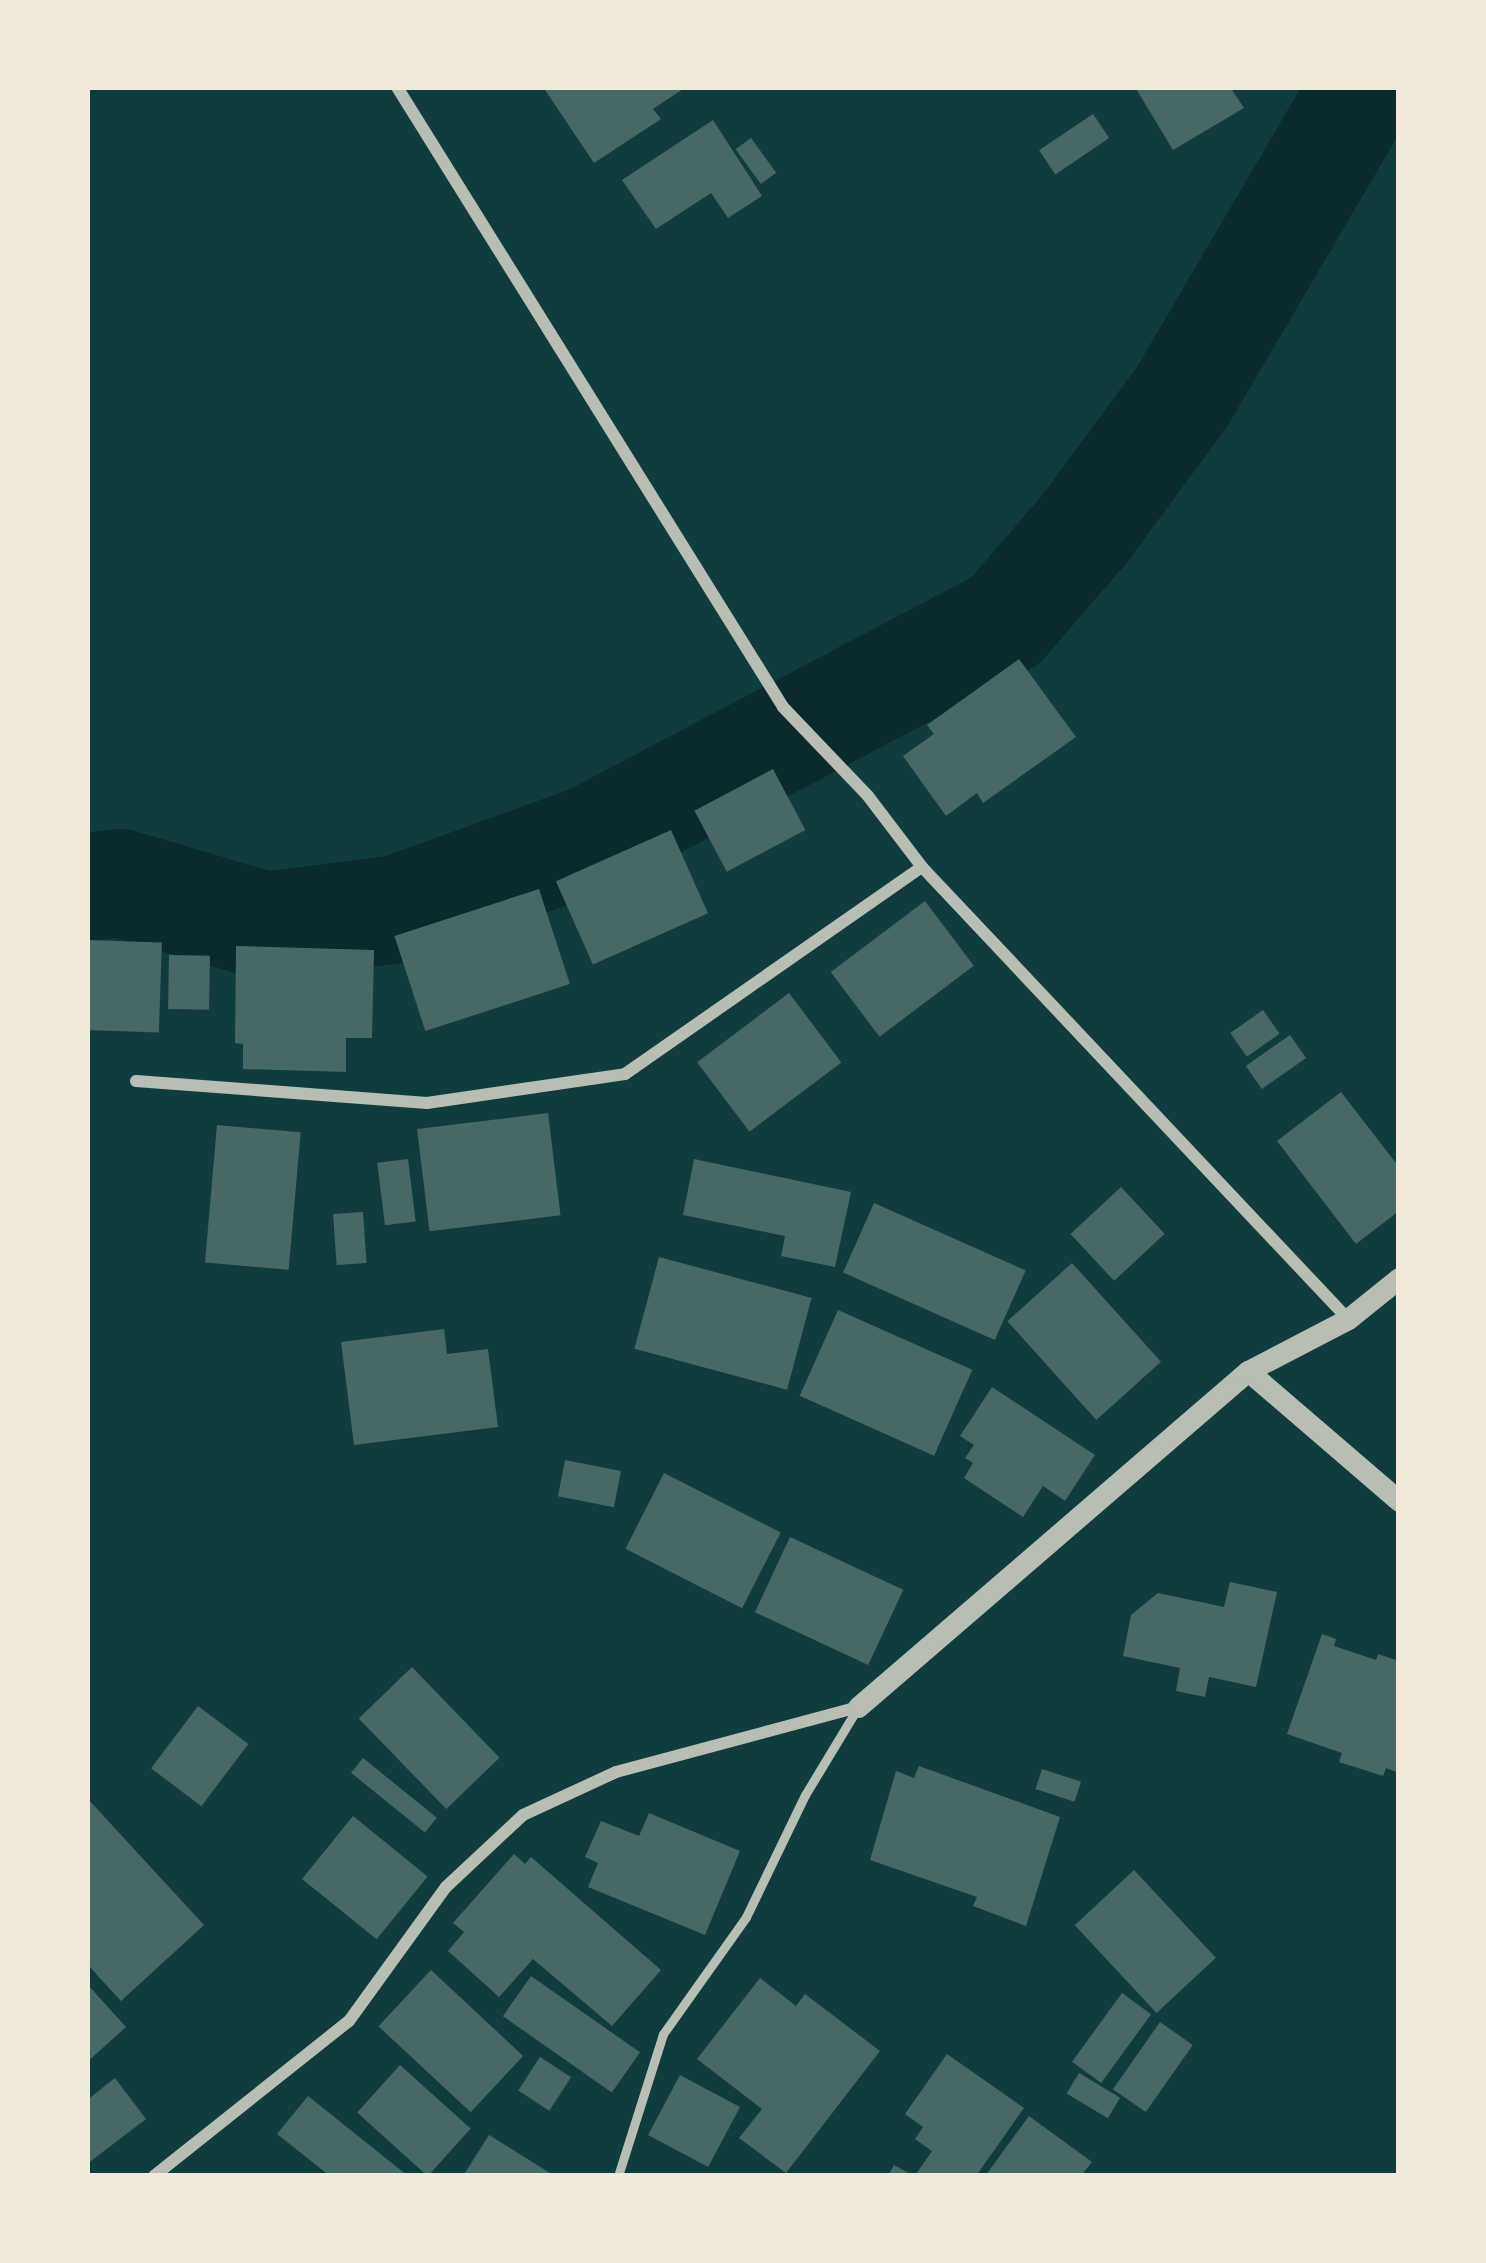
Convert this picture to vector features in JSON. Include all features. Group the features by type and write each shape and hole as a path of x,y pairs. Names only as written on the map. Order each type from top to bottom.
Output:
{"street":[{"path":"397,87 783,707 868,796 922,867 1348,1319"},
{"path":"136,1081 427,1103 625,1074 922,867"},
{"path":"154,2176 349,2020 446,1887 523,1815 616,1772 858,1707 1248,1371 1348,1319 1399,1277"},
{"path":"1248,1371 1399,1501"}],"lane":[{"path":"618,2176 663,2034 746,1917 806,1795 858,1707"}],"building":[{"path":"543,87 686,87 653,109 661,119 594,163"},
{"path":"1135,87 1230,87 1244,108 1173,150"},
{"path":"1093,114 1109,138 1055,174 1039,150"},
{"path":"713,120 762,196 728,218 711,193 656,229 622,180"},
{"path":"751,138 776,173 761,184 736,149"},
{"path":"1019,659 1076,737 983,803 977,793 946,816 903,756 934,734 927,725"},
{"path":"773,769 805,830 727,872 694,811"},
{"path":"671,830 708,913 593,964 556,881"},
{"path":"539,889 570,984 425,1031 394,936"},
{"path":"925,901 974,966 880,1037 831,972"},
{"path":"87,940 162,943 159,1033 87,1030"},
{"path":"236,946 374,950 372,1038 346,1038 346,1072 243,1069 243,1044 235,1043"},
{"path":"169,955 210,956 209,1010 168,1009"},
{"path":"789,993 841,1062 750,1132 697,1062"},
{"path":"1263,1010 1280,1034 1247,1057 1230,1033"},
{"path":"1290,1035 1306,1058 1262,1089 1246,1066"},
{"path":"1341,1092 1399,1167 1399,1211 1356,1244 1277,1141"},
{"path":"548,1113 561,1215 430,1231 417,1129"},
{"path":"217,1125 301,1132 289,1270 205,1262"},
{"path":"408,1159 416,1222 385,1225 377,1163"},
{"path":"694,1159 851,1192 835,1267 781,1256 785,1236 683,1215"},
{"path":"1121,1187 1165,1234 1114,1281 1071,1234"},
{"path":"874,1203 1026,1271 995,1340 843,1272"},
{"path":"363,1212 367,1263 337,1265 333,1214"},
{"path":"659,1257 812,1298 787,1390 634,1349"},
{"path":"1072,1263 1161,1362 1096,1420 1007,1321"},
{"path":"838,1310 972,1370 934,1456 800,1396"},
{"path":"444,1329 447,1354 488,1349 498,1427 354,1445 341,1342"},
{"path":"992,1387 1095,1455 1065,1501 1043,1486 1023,1517 964,1478 973,1463 965,1458 974,1445 960,1436"},
{"path":"565,1460 621,1471 614,1507 558,1496"},
{"path":"664,1473 781,1532 742,1608 625,1549"},
{"path":"790,1537 903,1590 868,1665 755,1612"},
{"path":"1230,1582 1277,1592 1256,1687 1209,1677 1205,1697 1176,1691 1180,1668 1123,1656 1131,1615 1158,1593 1224,1607"},
{"path":"1322,1634 1336,1639 1334,1646 1376,1660 1378,1654 1399,1661 1399,1773 1386,1768 1383,1776 1339,1762 1342,1753 1287,1734"},
{"path":"412,1667 500,1758 446,1809 359,1718"},
{"path":"198,1706 248,1744 201,1806 151,1768"},
{"path":"363,1758 437,1818 425,1833 351,1773"},
{"path":"919,1766 1060,1817 1026,1926 973,1906 977,1897 870,1860 896,1771 914,1778"},
{"path":"1042,1769 1081,1782 1075,1802 1036,1789"},
{"path":"87,1798 204,1925 121,2001 87,1964"},
{"path":"649,1813 740,1851 705,1935 588,1887 598,1863 585,1857 601,1821 639,1836"},
{"path":"353,1816 428,1876 377,1939 302,1879"},
{"path":"514,1854 525,1864 531,1857 661,1970 612,2026 533,1959 499,1997 448,1951 464,1932 453,1923"},
{"path":"1134,1870 1216,1958 1157,2013 1075,1925"},
{"path":"431,1970 523,2056 471,2112 378,2026"},
{"path":"531,1976 640,2052 612,2092 503,2016"},
{"path":"760,1978 796,2006 805,1994 880,2051 786,2173 739,2138 762,2109 697,2059"},
{"path":"87,1984 126,2027 87,2062"},
{"path":"1122,1993 1151,2014 1101,2083 1072,2062"},
{"path":"1160,2022 1193,2045 1146,2112 1113,2089"},
{"path":"947,2054 1024,2108 976,2176 916,2174 932,2151 915,2139 923,2127 905,2114"},
{"path":"540,2057 571,2077 549,2111 518,2091"},
{"path":"400,2065 471,2129 428,2176 357,2113"},
{"path":"1079,2073 1120,2098 1108,2118 1067,2094"},
{"path":"680,2075 740,2107 708,2167 648,2135"},
{"path":"115,2078 146,2119 87,2164 87,2100"},
{"path":"308,2096 408,2176 330,2176 277,2134"},
{"path":"1029,2116 1092,2162 1081,2176 985,2176"},
{"path":"489,2135 550,2173 463,2176"},
{"path":"894,2165 914,2176 888,2176"}],"waterway":[{"path":"87,887 120,883 266,926 398,909 591,839 1005,621 1086,527 1182,397 1364,87"}]}
